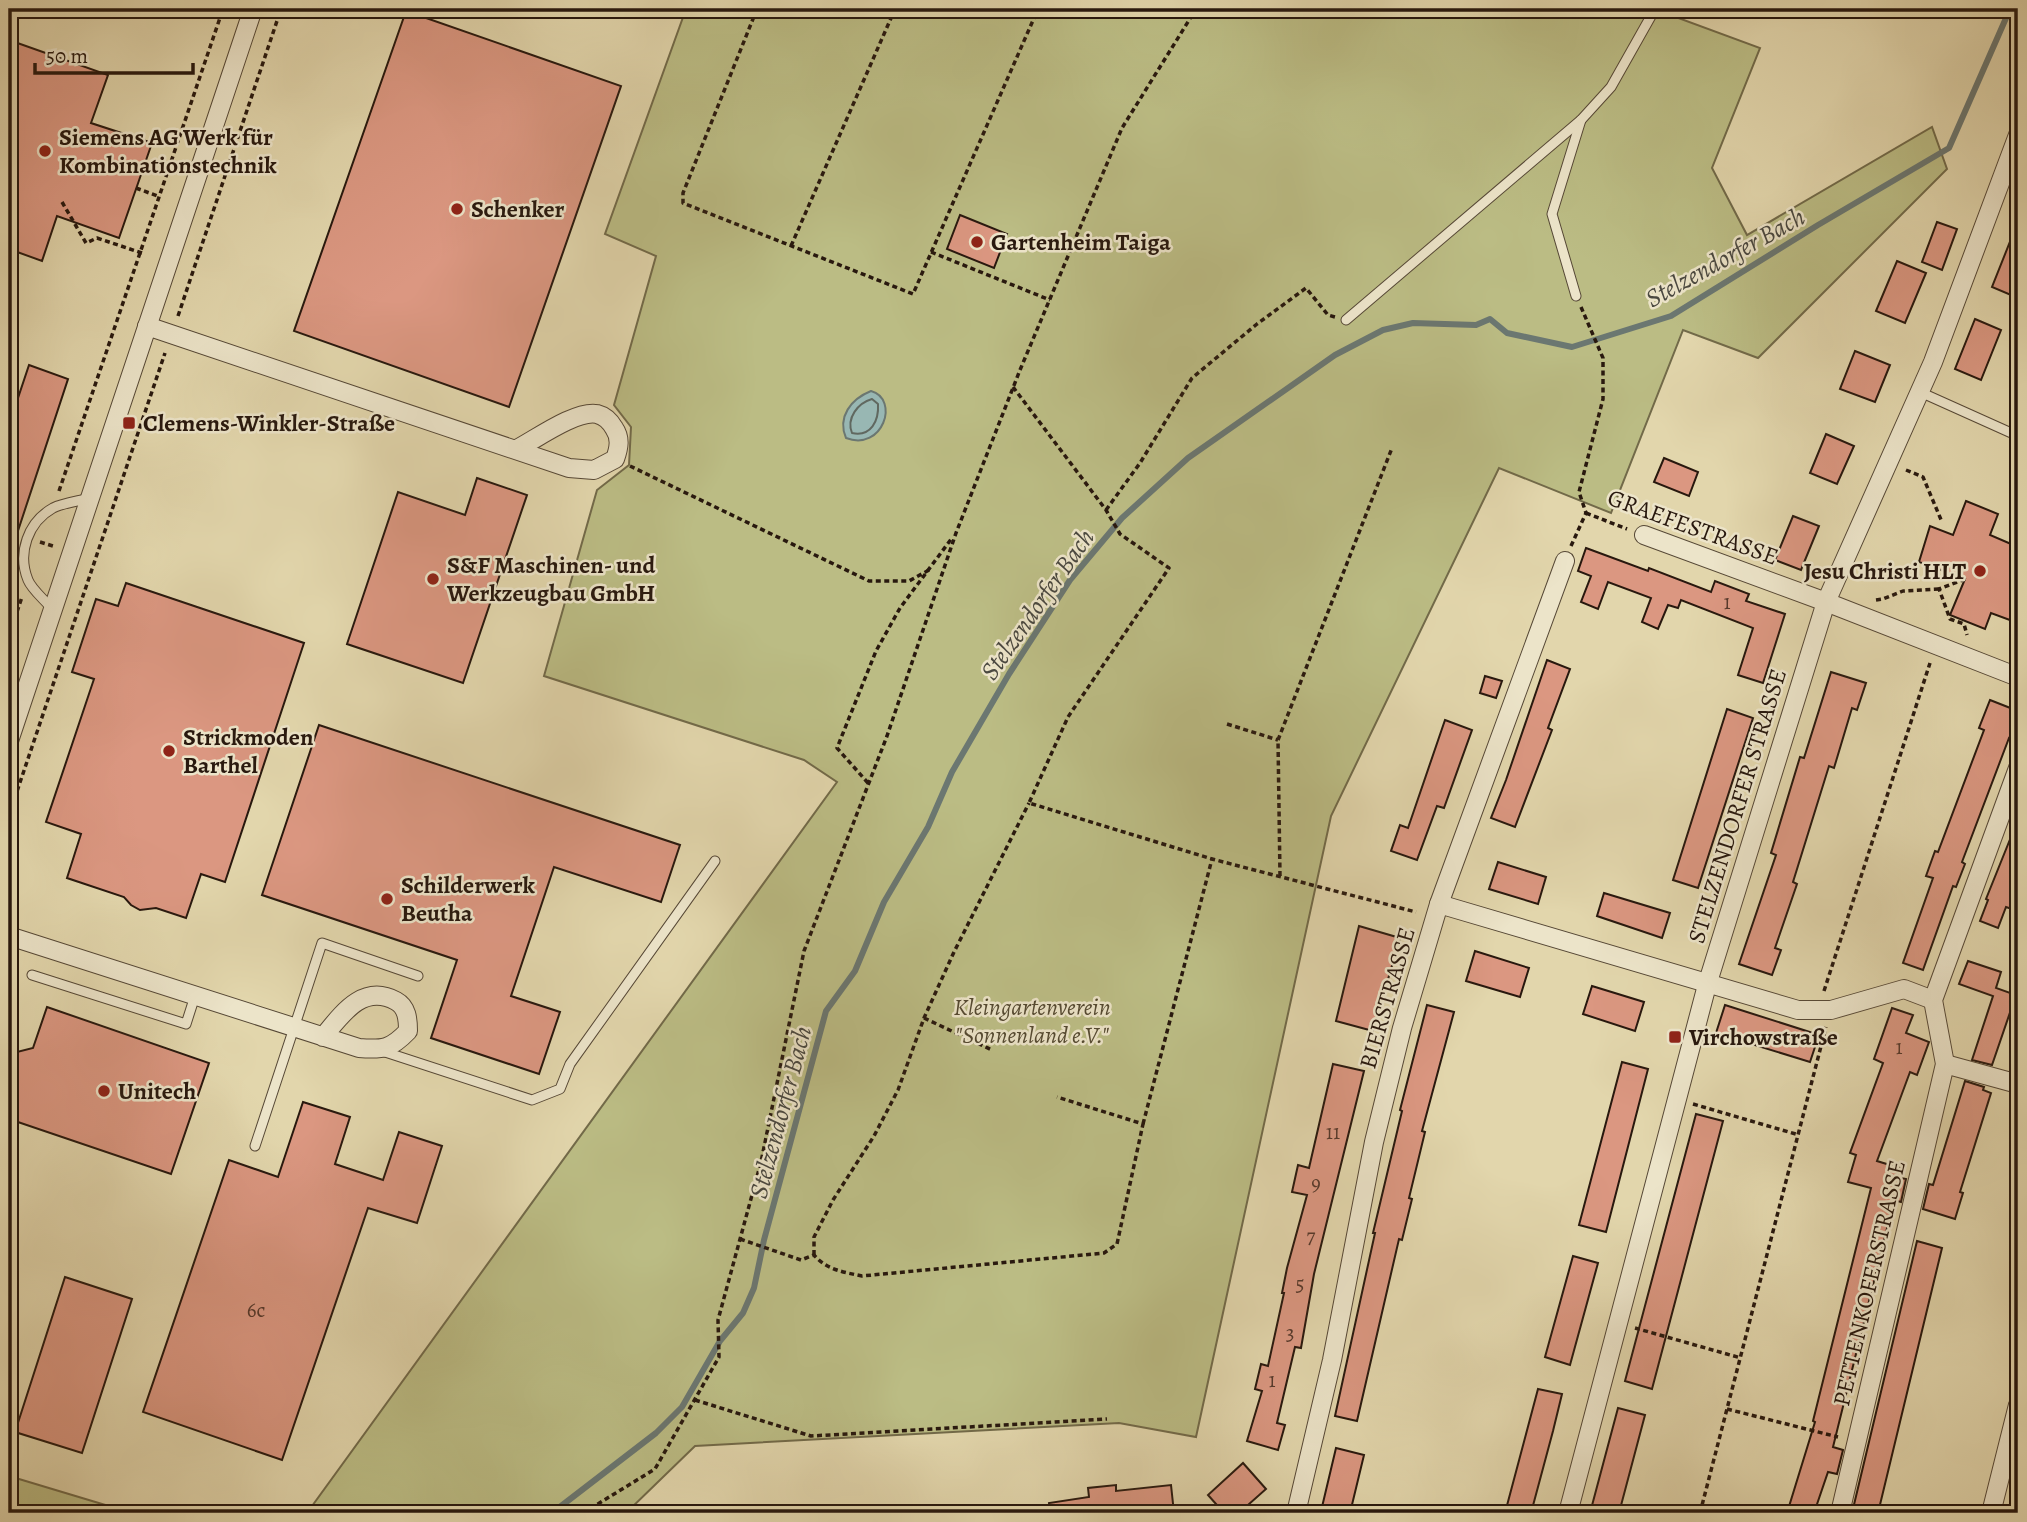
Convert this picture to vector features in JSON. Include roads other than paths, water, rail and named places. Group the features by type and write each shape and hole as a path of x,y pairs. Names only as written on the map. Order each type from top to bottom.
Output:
{"street":[{"path":"9,741 253,9"},
{"name":"STELZENDORFER STRASSE","path":"1568,1513 1707,985 1826,602 1920,392 2018,135"},
{"path":"146,326 569,468 594,470 615,459 619,447 618,433 608,419 597,414 580,415 517,449"},
{"name":"GRAEFESTRASSE","path":"1644,535 2018,677"},
{"name":"BIERSTRASSE","path":"1296,1513 1332,1360 1374,1142 1402,1028 1437,910 1565,561"},
{"path":"2018,768 1933,1000 1945,1064 2018,1084"},
{"path":"1437,910 1798,1010 1831,1010 1904,989 1933,1000"},
{"path":"9,936 323,1037 359,1048 377,1049 391,1046 408,1031 408,1018 401,1004 384,995 364,997 345,1011 323,1037"},
{"name":"PETTENKOFERSTRASSE","path":"1840,1513 1945,1064"},
{"path":"1991,1513 2018,1405"}],"lane":[{"path":"1346,320 1581,120 1611,87 1655,9"},
{"path":"1576,296 1552,214 1581,120"},
{"path":"1920,392 2018,436"},
{"path":"53,609 28,581 23,553 27,538 33,526 53,508 90,498"},
{"path":"377,1049 532,1100 559,1089 570,1064 715,862"},
{"path":"255,1146 322,943 418,976"},
{"path":"32,975 186,1024 195,996"}],"water":[{"path":"871,391 880,396 885,404 883,423 870,438 846,438 843,423 848,410 857,399"}],"waterway":[{"name":"Stelzendorfer Bach","path":"552,1513 656,1433 682,1407 720,1341 743,1313 754,1288 764,1240 826,1011 855,971 884,902 928,827 952,772 1009,674 1070,580 1122,518 1188,458 1335,355 1383,330 1413,323 1476,325 1490,319 1507,333 1572,347 1671,316 1949,148 2010,9"}],"place":[{"name":"Siemens AG Werk für Kombinationstechnik","path":"45,151"},
{"name":"Schenker","path":"457,209"},
{"name":"Gartenheim Taiga","path":"977,242"},
{"name":"Clemens-Winkler-Straße","path":"129,423"},
{"name":"Jesu Christi HLT","path":"1980,571"},
{"name":"S&F Maschinen- und Werkzeugbau GmbH","path":"433,579"},
{"name":"Strickmoden Barthel","path":"169,751"},
{"name":"Schilderwerk Beutha","path":"387,899"},
{"name":"Virchowstraße","path":"1675,1037"},
{"name":"Unitech","path":"104,1091"}],"park label":[{"name":"Kleingartenverein \"Sonnenland e.V.\"","path":"1032,1021"}]}
